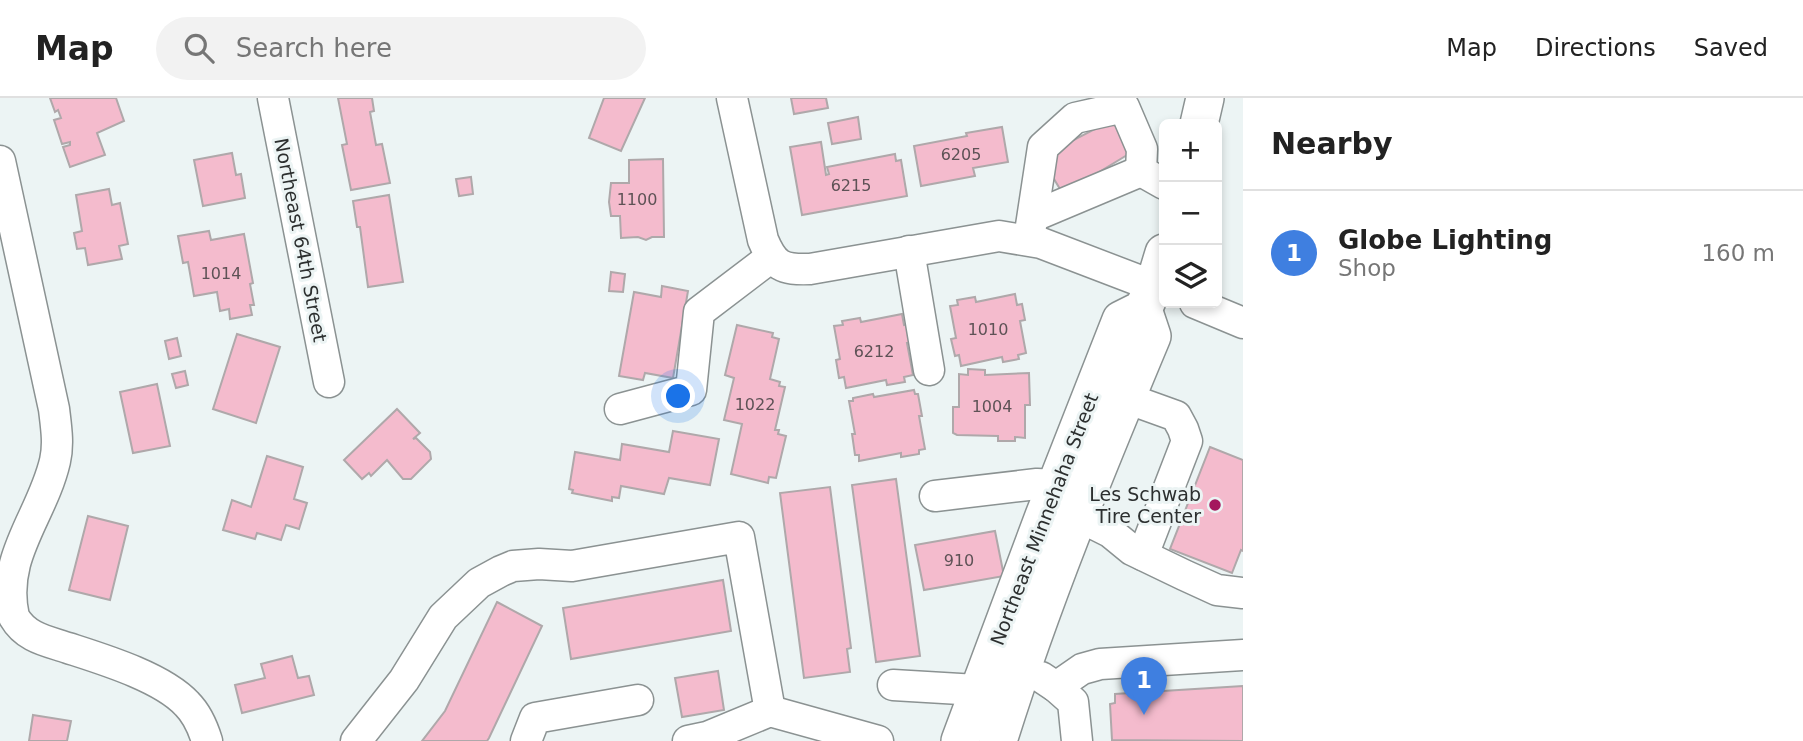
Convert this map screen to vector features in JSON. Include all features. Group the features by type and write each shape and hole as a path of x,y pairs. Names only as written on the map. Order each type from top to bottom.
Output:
{"main road":[{"path":"1200,119 1205,98"},
{"name":"Northeast Minnehaha Street","path":"1059,506 1126,398 1152,336 1156,285"},
{"name":"Northeast Minnehaha Street","path":"960,741 977,690 1059,506 1121,320 1156,285"},
{"path":"1023,666 1016,633 1052,539 1059,506"},
{"name":"Northeast Minnehaha Street","path":"998,741 1023,666"},
{"path":"977,690 983,720 977,741"}],"street":[{"name":"Northeast 64th Street","path":"273,98 329,382"},
{"path":"732,98 763,240 780,264"},
{"path":"620,409 691,390 699,313 780,264 810,269 999,236 1031,228 1153,177 1124,107 1074,118 1043,148 1031,228"},
{"path":"0,161 54,409 58,442 54,464 8,554 2,575 7,604 25,632 117,664 174,692 194,713 207,741"},
{"path":"1031,228 1156,285"},
{"path":"909,251 929,370"},
{"path":"1207,308 1243,323"},
{"path":"1126,398 1176,416 1186,441 1143,555"},
{"path":"935,496 1037,484 1059,506 1110,532 1132,550 1217,590 1243,593"},
{"path":"356,741 404,680 443,617 479,583 490,577 513,566 572,566 739,537 770,711"},
{"path":"1056,687 1083,669 1100,664 1243,655"},
{"path":"1023,666 1056,687 1073,702 1077,741"},
{"path":"893,685 977,690"},
{"path":"526,741 535,718 638,700"},
{"path":"688,741 707,737 770,711 876,741"}],"building":[{"path":"50,98 116,98 124,121 97,133 105,155 70,167 63,147 70,145 70,142 62,144 54,120 61,118 58,110 55,112"},
{"path":"338,98 372,98 374,111 370,112 376,145 382,144 390,183 351,190 342,145 347,144"},
{"path":"604,98 645,98 621,151 589,138"},
{"path":"791,98 826,98 828,108 794,114"},
{"path":"858,117 861,139 832,144 828,123"},
{"path":"1112,120 1132,152 1063,194 1042,159 1072,136 1074,140"},
{"path":"1002,127 1008,162 973,168 975,176 921,186 914,146"},
{"path":"821,142 826,175 829,174 827,167 895,154 896,161 901,160 907,196 802,215 790,147"},
{"path":"232,153 236,175 241,174 245,198 203,206 194,160"},
{"path":"663,159 664,237 646,240 638,237 621,238 620,216 611,216 611,183 629,183 629,160"},
{"path":"471,177 473,194 459,196 456,179"},
{"path":"109,189 112,205 120,203 128,244 119,246 122,259 88,265 85,248 77,249 74,233 82,231 76,195"},
{"path":"389,195 403,282 368,287 360,227 357,227 353,201"},
{"path":"209,231 211,240 244,234 253,283 250,284 254,305 250,305 252,315 230,319 229,309 220,311 217,292 194,296 188,262 183,263 178,236"},
{"path":"611,272 625,274 623,292 609,291"},
{"path":"662,286 688,291 673,378 645,373 643,380 619,376 634,292 661,297"},
{"path":"1015,294 1017,305 1022,304 1025,320 1020,321 1026,353 1018,355 1019,359 1003,362 1002,357 961,366 959,355 955,356 951,339 956,338 950,306 958,305 957,300 975,297 976,302"},
{"path":"902,314 904,325 908,324 911,343 907,343 913,375 904,377 905,382 887,385 886,380 846,388 844,377 839,378 836,360 840,359 834,326 843,325 842,321 860,318 861,322"},
{"path":"737,325 773,333 772,337 779,339 770,379 785,387 775,430 786,436 776,478 769,477 768,483 731,474 742,424 724,420 734,378 725,375"},
{"path":"237,334 280,347 256,423 213,409"},
{"path":"177,338 181,356 169,359 165,341"},
{"path":"968,369 985,370 985,375 1029,373 1030,405 1025,405 1025,438 998,441 998,436 953,433 953,407 959,407 959,374 968,375"},
{"path":"185,371 188,385 176,388 172,374"},
{"path":"157,384 170,446 133,453 120,392"},
{"path":"914,390 915,394 918,394 925,449 919,450 919,454 901,457 901,453 859,461 859,455 855,455 852,434 855,434 849,401 873,394 874,397"},
{"path":"397,409 420,433 413,439 416,438 430,452 431,459 411,479 403,479 387,460 371,476 369,473 362,479 344,460"},
{"path":"673,431 719,439 710,485 669,478 664,494 621,486 619,498 612,497 612,501 572,493 573,490 569,489 575,452 620,460 622,444 669,452"},
{"name":"Les Schwab Tire Center","path":"1210,447 1243,460 1243,551 1241,550 1232,573 1170,549"},
{"path":"267,456 303,467 294,499 307,503 299,529 286,525 281,540 257,533 255,539 223,530 232,500 251,507"},
{"path":"896,479 920,656 876,662 852,485"},
{"path":"830,487 851,648 847,649 850,672 804,678 780,493"},
{"path":"88,516 128,526 110,600 69,590"},
{"path":"995,531 1004,576 924,590 915,545"},
{"path":"723,580 731,631 571,659 563,608"},
{"path":"497,602 542,626 489,738 487,741 422,741 445,711"},
{"path":"292,656 298,678 309,676 314,695 242,713 235,685 265,678 261,664"},
{"path":"718,671 724,710 682,717 675,678"},
{"path":"1243,686 1243,741 1112,740 1110,704 1115,703 1115,694"},
{"path":"33,715 71,721 67,741 29,741"}],"place":[{"name":"Les Schwab Tire Center","path":"1215,505"},
{"name":"Globe Lighting","path":"1144,715"}]}
